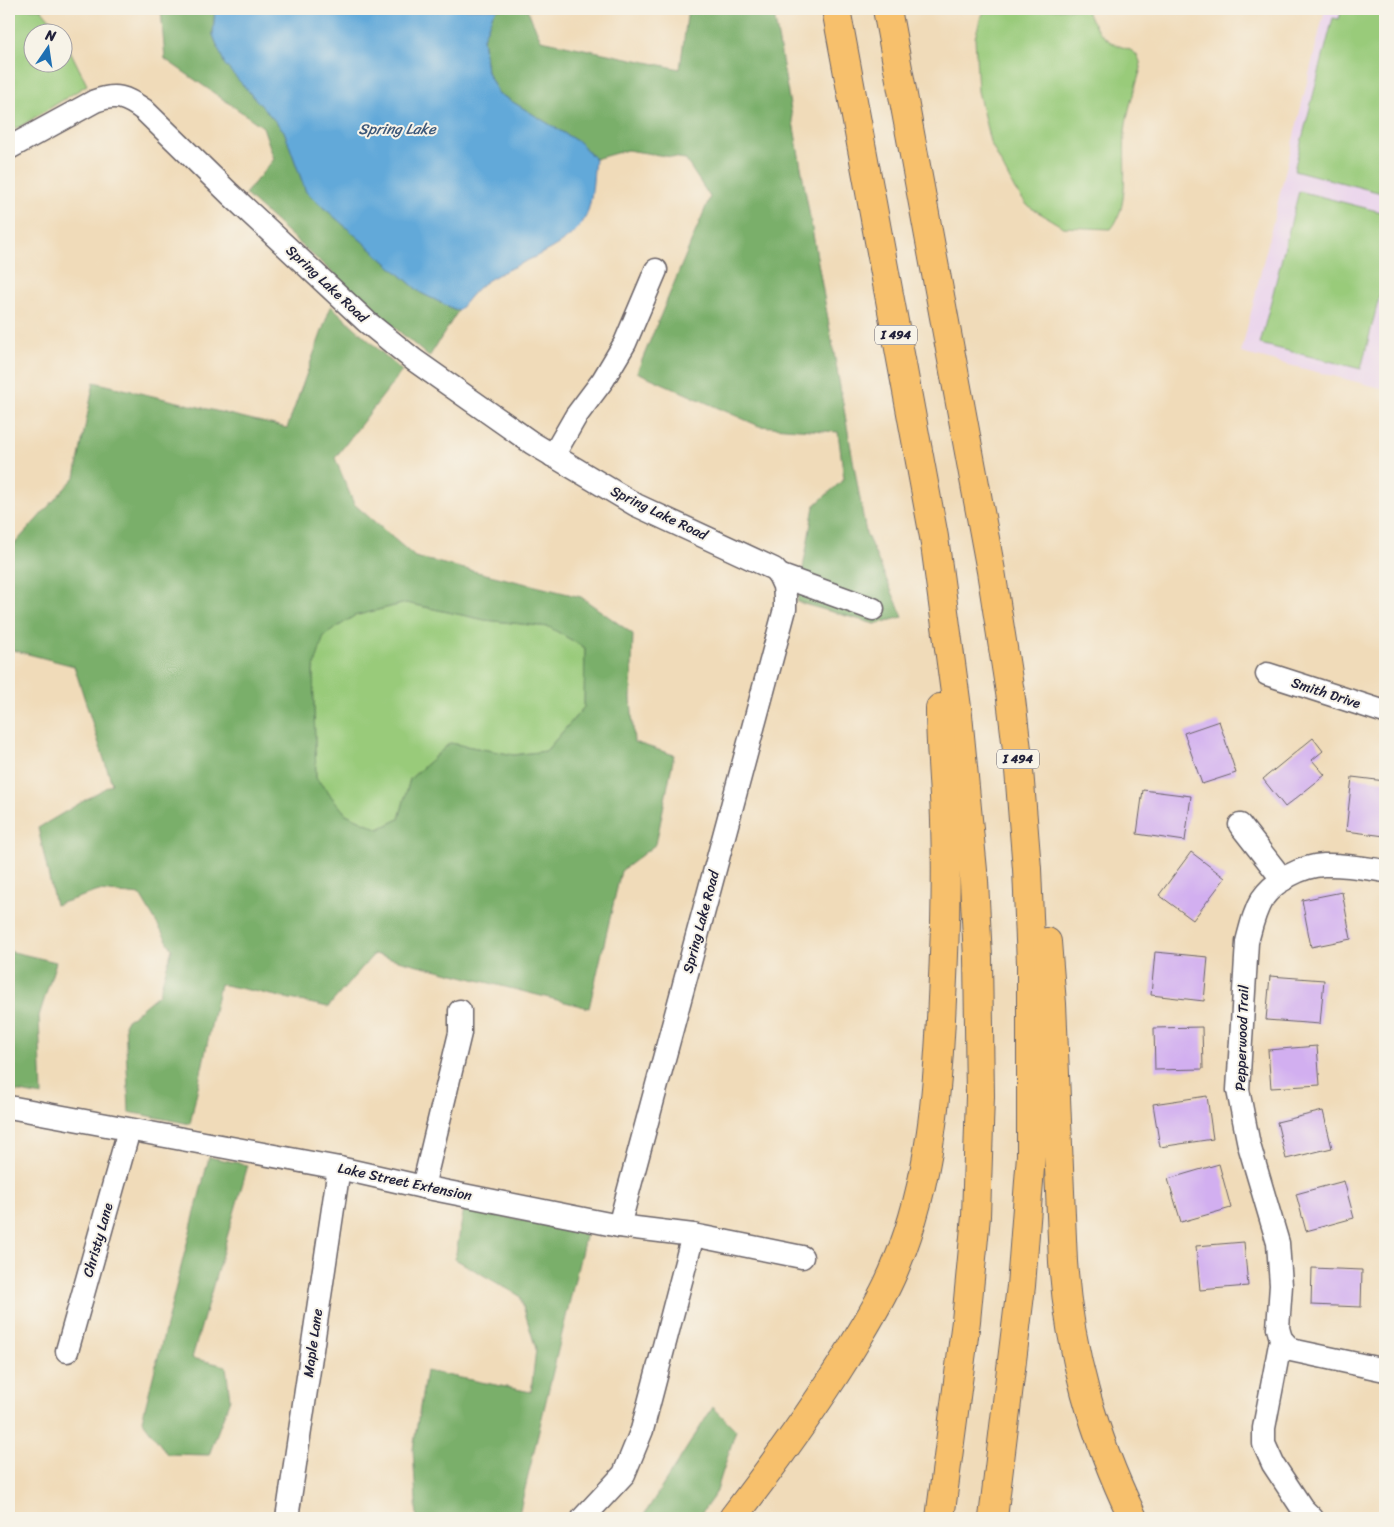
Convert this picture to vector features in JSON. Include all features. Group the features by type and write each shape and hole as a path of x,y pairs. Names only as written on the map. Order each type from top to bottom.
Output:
{"highway":[{"name":"I 494","path":"836,9 934,537 964,766 967,821 974,881 978,958 980,1096 973,1255 940,1518"},
{"name":"I 494","path":"887,9 991,571 1011,699 1029,909 1032,1062 1031,1155 1022,1286 993,1518"},
{"path":"733,1518 795,1436 826,1390 875,1309 897,1263 913,1216 932,1125 940,1054 946,922 946,822 940,709 950,663"},
{"path":"1018,768 1039,869 1053,1013 1066,1304 1074,1351 1088,1405 1117,1485 1134,1518"}],"street":[{"name":"Spring Lake Road","path":"9,148 105,97 117,96 130,100 144,110 230,194 367,322 414,360 554,456 636,505 731,548 774,569 780,575 785,598 785,609 619,1226"},
{"path":"554,456 576,416 603,380 625,343 656,270"},
{"path":"780,575 873,609"},
{"name":"Smith Drive","path":"1267,674 1385,712"},
{"path":"1240,825 1283,880"},
{"name":"Pepperwood Trail","path":"1312,1518 1302,1508 1274,1464 1264,1444 1264,1428 1281,1339 1278,1328 1281,1285 1278,1243 1249,1145 1238,1090 1247,942 1252,919 1263,898 1283,880 1300,870 1323,865 1385,871"},
{"path":"423,1187 460,1033 460,1011"},
{"name":"Lake Street Extension","path":"9,1107 339,1168 423,1187 619,1226 693,1235 802,1257"},
{"name":"Christy Lane","path":"66,1350 129,1130"},
{"name":"Maple Lane","path":"287,1518 339,1168"},
{"path":"583,1518 624,1474 642,1430 693,1235"},
{"path":"1281,1339 1291,1350 1385,1370"}],"shaded area":[{"path":"1325,9 1385,9 1385,389 1241,353"}],"green space":[{"path":"9,9 41,9 52,22 22,22 22,72 72,72 72,54 87,85 21,126 9,131"},
{"path":"162,9 215,9 213,35 225,64 284,131 306,192 421,293 458,311 429,357 245,194 274,159 263,127 165,59"},
{"path":"498,9 527,9 541,40 680,69 688,9 773,9 866,533 903,617 875,624 797,602 814,506 844,479 838,432 759,426 637,372 710,197 685,159 627,150 595,159 580,143 498,93 487,72 483,38 493,14"},
{"path":"986,9 1085,9 1104,37 1137,55 1141,68 1126,124 1122,207 1111,229 1063,227 1028,206 1015,190 990,142 978,91 975,38 980,19"},
{"path":"1342,9 1385,9 1385,194 1294,170 1333,18 1339,19"},
{"path":"1299,191 1385,213 1385,274 1361,369 1260,344"},
{"path":"331,306 402,371 335,458 354,504 415,557 581,597 633,634 631,698 634,742 674,755 656,844 621,871 589,1008 374,954 328,1007 220,984 190,1124 129,1112 125,1022 159,994 172,949 140,895 99,891 55,905 38,828 112,784 74,666 9,649 9,550 75,477 94,382 287,428","holes":["406,603 485,620 549,627 585,648 584,707 546,751 514,755 450,743 410,779 399,819 379,829 346,814 316,778 313,671 324,636 354,616"]},
{"path":"406,603 485,620 549,627 585,648 584,707 546,751 514,755 450,743 410,779 399,819 379,829 346,814 316,778 313,671 323,636 354,616"},
{"path":"9,951 56,962 39,1016 42,1096 9,1090"},
{"path":"209,1157 248,1165 192,1358 226,1366 230,1399 209,1455 167,1454 142,1420"},
{"path":"464,1208 586,1233 518,1518 417,1518 413,1449 426,1371 531,1392 536,1349 520,1296 455,1259"},
{"path":"713,1407 736,1430 716,1493 698,1518 642,1518"}],"water":[{"name":"Spring Lake","path":"215,9 498,9 493,14 483,38 487,72 498,93 580,143 595,159 591,199 584,220 566,239 540,255 499,274 483,284 458,311 421,293 306,192 284,131 225,65 213,35"}],"building":[{"path":"1219,721 1236,773 1202,784 1184,733"},
{"path":"1313,738 1323,751 1312,760 1325,775 1285,807 1263,779"},
{"path":"1352,777 1385,781 1385,836 1346,831"},
{"path":"1143,790 1191,796 1185,841 1137,834"},
{"path":"1191,852 1225,878 1193,920 1159,895"},
{"path":"1342,892 1351,939 1311,947 1302,900"},
{"path":"1155,952 1208,957 1204,1001 1151,995"},
{"path":"1270,976 1324,980 1320,1024 1266,1020"},
{"path":"1202,1027 1203,1069 1155,1070 1154,1028"},
{"path":"1317,1046 1320,1085 1271,1088 1268,1050"},
{"path":"1207,1096 1213,1139 1160,1147 1153,1104"},
{"path":"1323,1111 1332,1148 1286,1159 1277,1122"},
{"path":"1219,1164 1231,1208 1181,1222 1168,1179"},
{"path":"1344,1181 1354,1218 1306,1231 1296,1194"},
{"path":"1244,1242 1248,1286 1200,1290 1196,1246"},
{"path":"1312,1268 1362,1270 1361,1307 1311,1305"}]}
